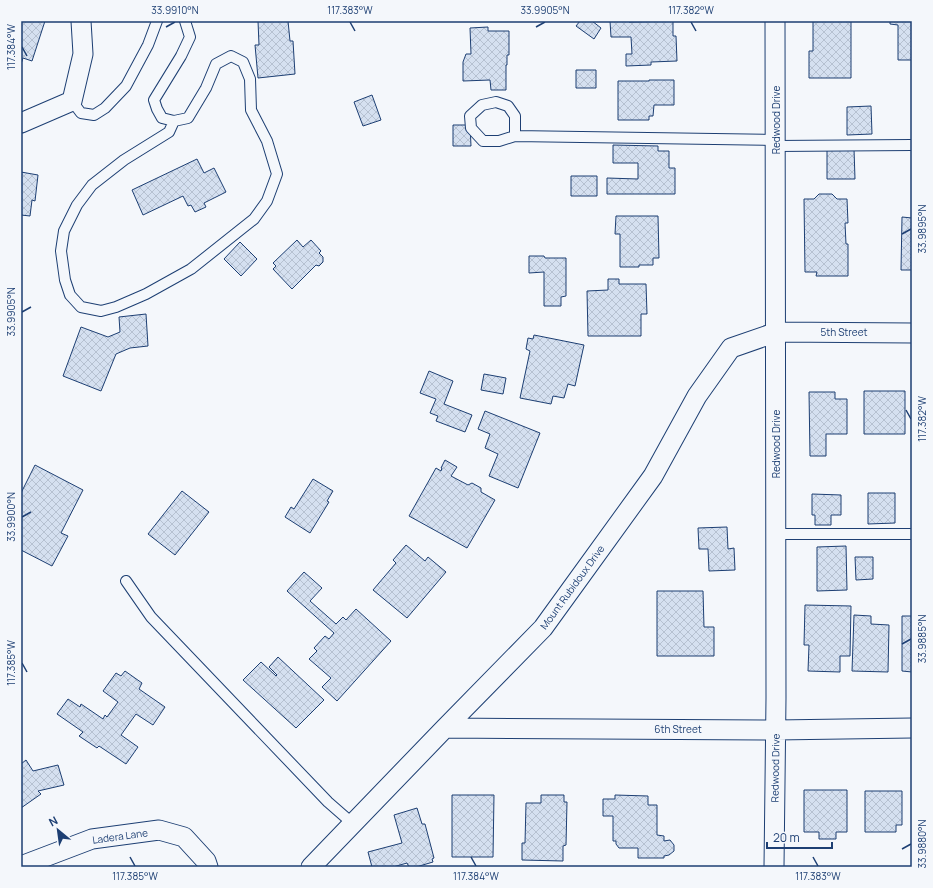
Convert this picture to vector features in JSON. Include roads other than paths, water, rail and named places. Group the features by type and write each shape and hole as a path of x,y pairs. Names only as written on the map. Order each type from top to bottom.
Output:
{"street":[{"path":"21,123 72,102 82,54 81,21"},
{"name":"Redwood Drive","path":"774,867 776,730 777,332 775,21"},
{"name":"5th Street","path":"777,332 912,333"},
{"name":"Mount Rubidoux Drive","path":"311,867 352,823 543,628 653,476 697,396 731,348 777,332"},
{"name":"6th Street","path":"445,728 776,730 912,728"},
{"name":"Ladera Lane","path":"21,866 92,839 159,830 184,837 206,861 208,867"}],"lane":[{"path":"72,102 81,113 94,115 105,108 126,86 148,45 157,21"},
{"path":"174,122 169,132 124,160 92,185 77,205 64,231 61,251 65,280 70,295 81,307 101,311 116,307 146,294 191,269 254,219 267,201 277,174 267,141 251,110 250,79 243,62 231,56 216,64 206,88 188,118 174,122 162,118 157,110 154,100 181,56 190,37 184,21"},
{"path":"515,136 514,116 508,106 496,102 482,105 470,116 471,128 483,141 499,141 515,136 912,145"},
{"path":"776,534 912,534"},
{"path":"126,581 151,618 328,802 352,823"}]}
